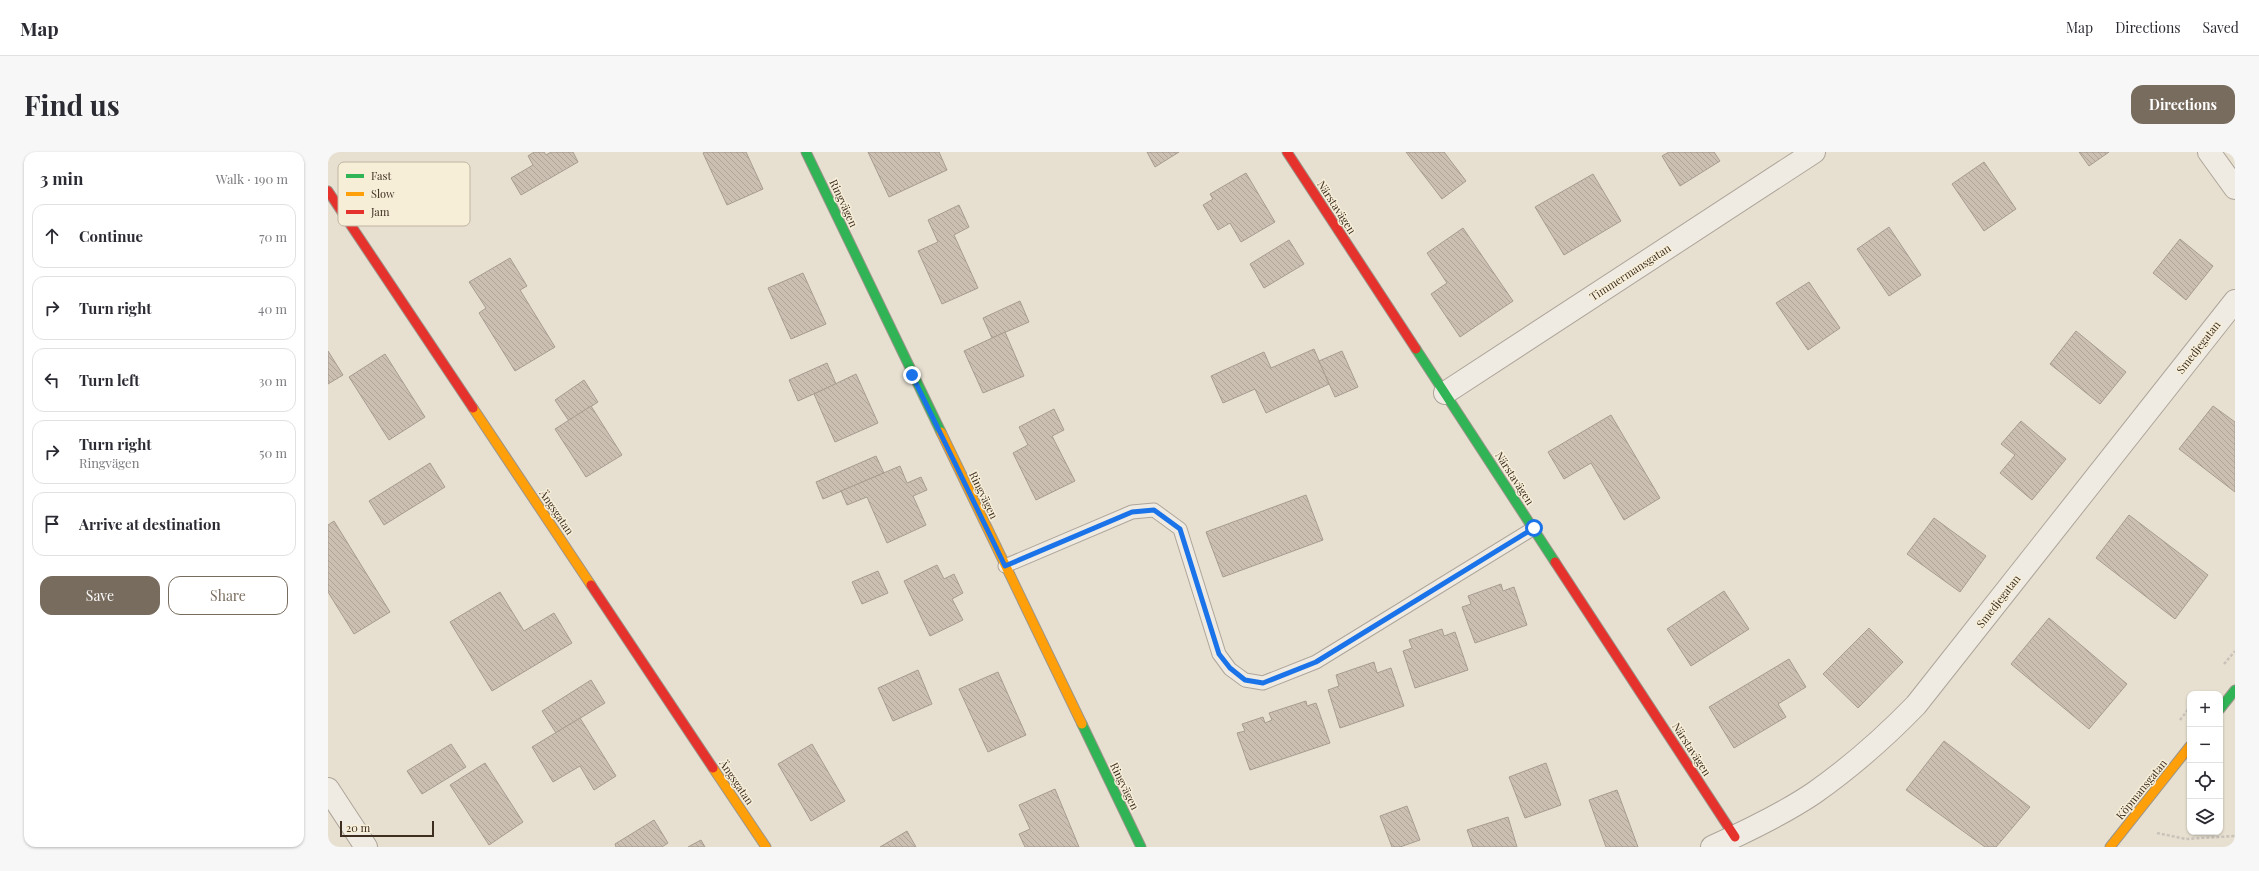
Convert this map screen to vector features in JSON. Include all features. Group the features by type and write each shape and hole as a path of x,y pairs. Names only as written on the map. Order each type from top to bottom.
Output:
{"street":[{"name":"Ringvägen","path":"806,152 1141,847"},
{"name":"Närstavägen","path":"1287,152 1735,837"},
{"name":"Timmermansgatan","path":"1445,393 1814,152"},
{"path":"2209,152 2235,188"},
{"name":"Ängsgatan","path":"328,190 338,205"},
{"name":"Ängsgatan","path":"352,226 766,847"},
{"name":"Smedjegatan","path":"1712,847 1735,837 1814,793 1885,737 1916,705 2235,301"},
{"path":"2223,705 2235,690"},
{"name":"Köpmansgatan","path":"2110,847 2187,750"},
{"path":"328,789 366,847"}],"lane":[{"path":"1005,566 1132,512 1154,510 1180,529 1219,654 1230,668 1245,680 1263,683 1316,662 1534,528"}],"path":[{"path":"2134,817 2157,833 2186,839 2235,836"}],"building":[{"path":"534,152 544,152 546,155 551,152 573,152 578,162 521,195 511,178 533,165 528,156"},
{"path":"746,152 763,189 727,205 703,153"},
{"path":"868,152 939,152 947,170 889,197"},
{"path":"1147,152 1179,152 1155,167"},
{"path":"1406,152 1444,152 1466,181 1442,199"},
{"path":"1669,152 1714,152 1720,161 1680,186 1662,156"},
{"path":"2079,152 2109,152 2089,166"},
{"path":"1984,162 2016,209 1984,231 1952,184"},
{"path":"1246,173 1275,222 1241,242 1230,223 1218,230 1203,205 1213,199 1210,194"},
{"path":"1593,174 1621,221 1564,255 1535,207"},
{"path":"959,205 969,227 954,235 978,288 942,304 918,251 938,242 928,220"},
{"path":"1889,227 1921,275 1889,296 1857,249"},
{"path":"1463,228 1513,301 1460,337 1431,294 1447,283 1427,253"},
{"path":"2180,239 2213,266 2186,300 2153,273"},
{"path":"1289,240 1304,264 1264,288 1250,264"},
{"path":"510,258 527,286 520,290 555,347 515,371 479,313 486,308 469,282"},
{"path":"803,273 826,324 791,339 768,288"},
{"path":"1809,282 1840,328 1808,350 1776,303"},
{"path":"1020,301 1029,322 992,338 983,318"},
{"path":"2076,331 2126,372 2100,404 2050,364"},
{"path":"1005,332 1024,376 983,393 964,351"},
{"path":"1314,349 1329,384 1266,413 1255,389 1223,403 1211,376 1264,352 1271,368"},
{"path":"328,351 343,375 328,384"},
{"path":"1342,351 1358,387 1335,397 1319,361"},
{"path":"385,354 425,417 389,440 349,377"},
{"path":"827,363 836,384 798,401 789,380"},
{"path":"856,374 878,423 835,442 814,394"},
{"path":"584,380 598,402 569,421 555,400"},
{"path":"591,406 622,455 586,477 555,429"},
{"path":"2213,406 2235,422 2235,492 2179,449"},
{"path":"1054,409 1064,430 1052,436 1075,481 1036,500 1013,453 1028,445 1019,427"},
{"path":"1611,415 1660,498 1624,520 1591,463 1564,479 1548,452"},
{"path":"2021,421 2066,459 2032,500 2000,473 2015,455 2001,444"},
{"path":"876,456 884,473 823,499 816,482"},
{"path":"430,463 445,487 384,525 369,501"},
{"path":"900,466 907,483 921,477 927,490 913,496 926,525 887,543 867,497 847,505 841,491"},
{"path":"1306,495 1323,540 1223,577 1206,532"},
{"path":"2129,515 2208,575 2175,619 2096,558"},
{"path":"1934,518 1986,556 1960,592 1907,554"},
{"path":"334,521 390,612 354,634 328,592 328,525"},
{"path":"937,565 944,579 954,574 963,593 952,599 963,620 930,636 904,581"},
{"path":"878,571 888,593 862,604 852,582"},
{"path":"1501,584 1503,591 1514,587 1527,625 1475,643 1462,607 1471,604 1468,596"},
{"path":"1724,591 1749,629 1691,666 1667,629"},
{"path":"500,592 524,631 554,613 572,643 492,691 450,622"},
{"path":"2049,618 2127,684 2089,729 2011,664"},
{"path":"1869,628 1903,662 1858,708 1823,674"},
{"path":"1442,629 1444,636 1455,632 1468,670 1415,688 1403,651 1412,648 1409,640"},
{"path":"1789,659 1806,687 1778,704 1786,717 1734,748 1709,707"},
{"path":"1374,662 1377,673 1391,668 1404,706 1340,728 1328,690 1339,686 1336,675"},
{"path":"918,670 932,704 893,721 878,688"},
{"path":"998,672 1026,735 988,752 959,689"},
{"path":"591,680 605,703 556,733 542,711"},
{"path":"1306,701 1307,706 1316,703 1330,743 1250,770 1237,733 1245,731 1242,724 1263,717 1265,723 1272,720 1269,713"},
{"path":"580,718 616,776 594,790 580,766 553,782 532,747"},
{"path":"1944,741 2030,807 1996,847 1985,847 1906,790"},
{"path":"451,744 466,767 422,794 407,771"},
{"path":"812,744 845,801 811,821 778,764"},
{"path":"485,763 523,822 489,845 450,785"},
{"path":"1546,763 1561,805 1525,818 1509,777"},
{"path":"1055,789 1079,847 1025,847 1019,834 1030,829 1019,805"},
{"path":"1617,790 1638,847 1606,847 1589,800"},
{"path":"1407,806 1420,840 1400,847 1392,847 1380,816"},
{"path":"1508,817 1517,847 1473,847 1467,830"},
{"path":"654,820 668,843 662,847 616,847 615,844"},
{"path":"907,831 916,847 880,847"},
{"path":"701,840 705,847 688,847"}],"traffic: fast":[{"path":"806,152 941,432"},
{"path":"1416,349 1555,562"},
{"path":"2223,705 2235,690"},
{"path":"1082,724 1141,847"}],"traffic: slow":[{"path":"473,408 591,585"},
{"path":"941,432 1082,724"},
{"path":"2110,847 2187,750"},
{"path":"713,768 766,847"}],"traffic: jam":[{"path":"1287,152 1416,349"},
{"path":"328,191 338,206"},
{"path":"351,226 473,408"},
{"path":"1555,562 1735,837"},
{"path":"591,585 713,768"}],"route":[{"path":"912,375 1005,566 1132,512 1154,510 1180,529 1219,654 1230,668 1245,680 1263,683 1316,662 1534,528"}]}
